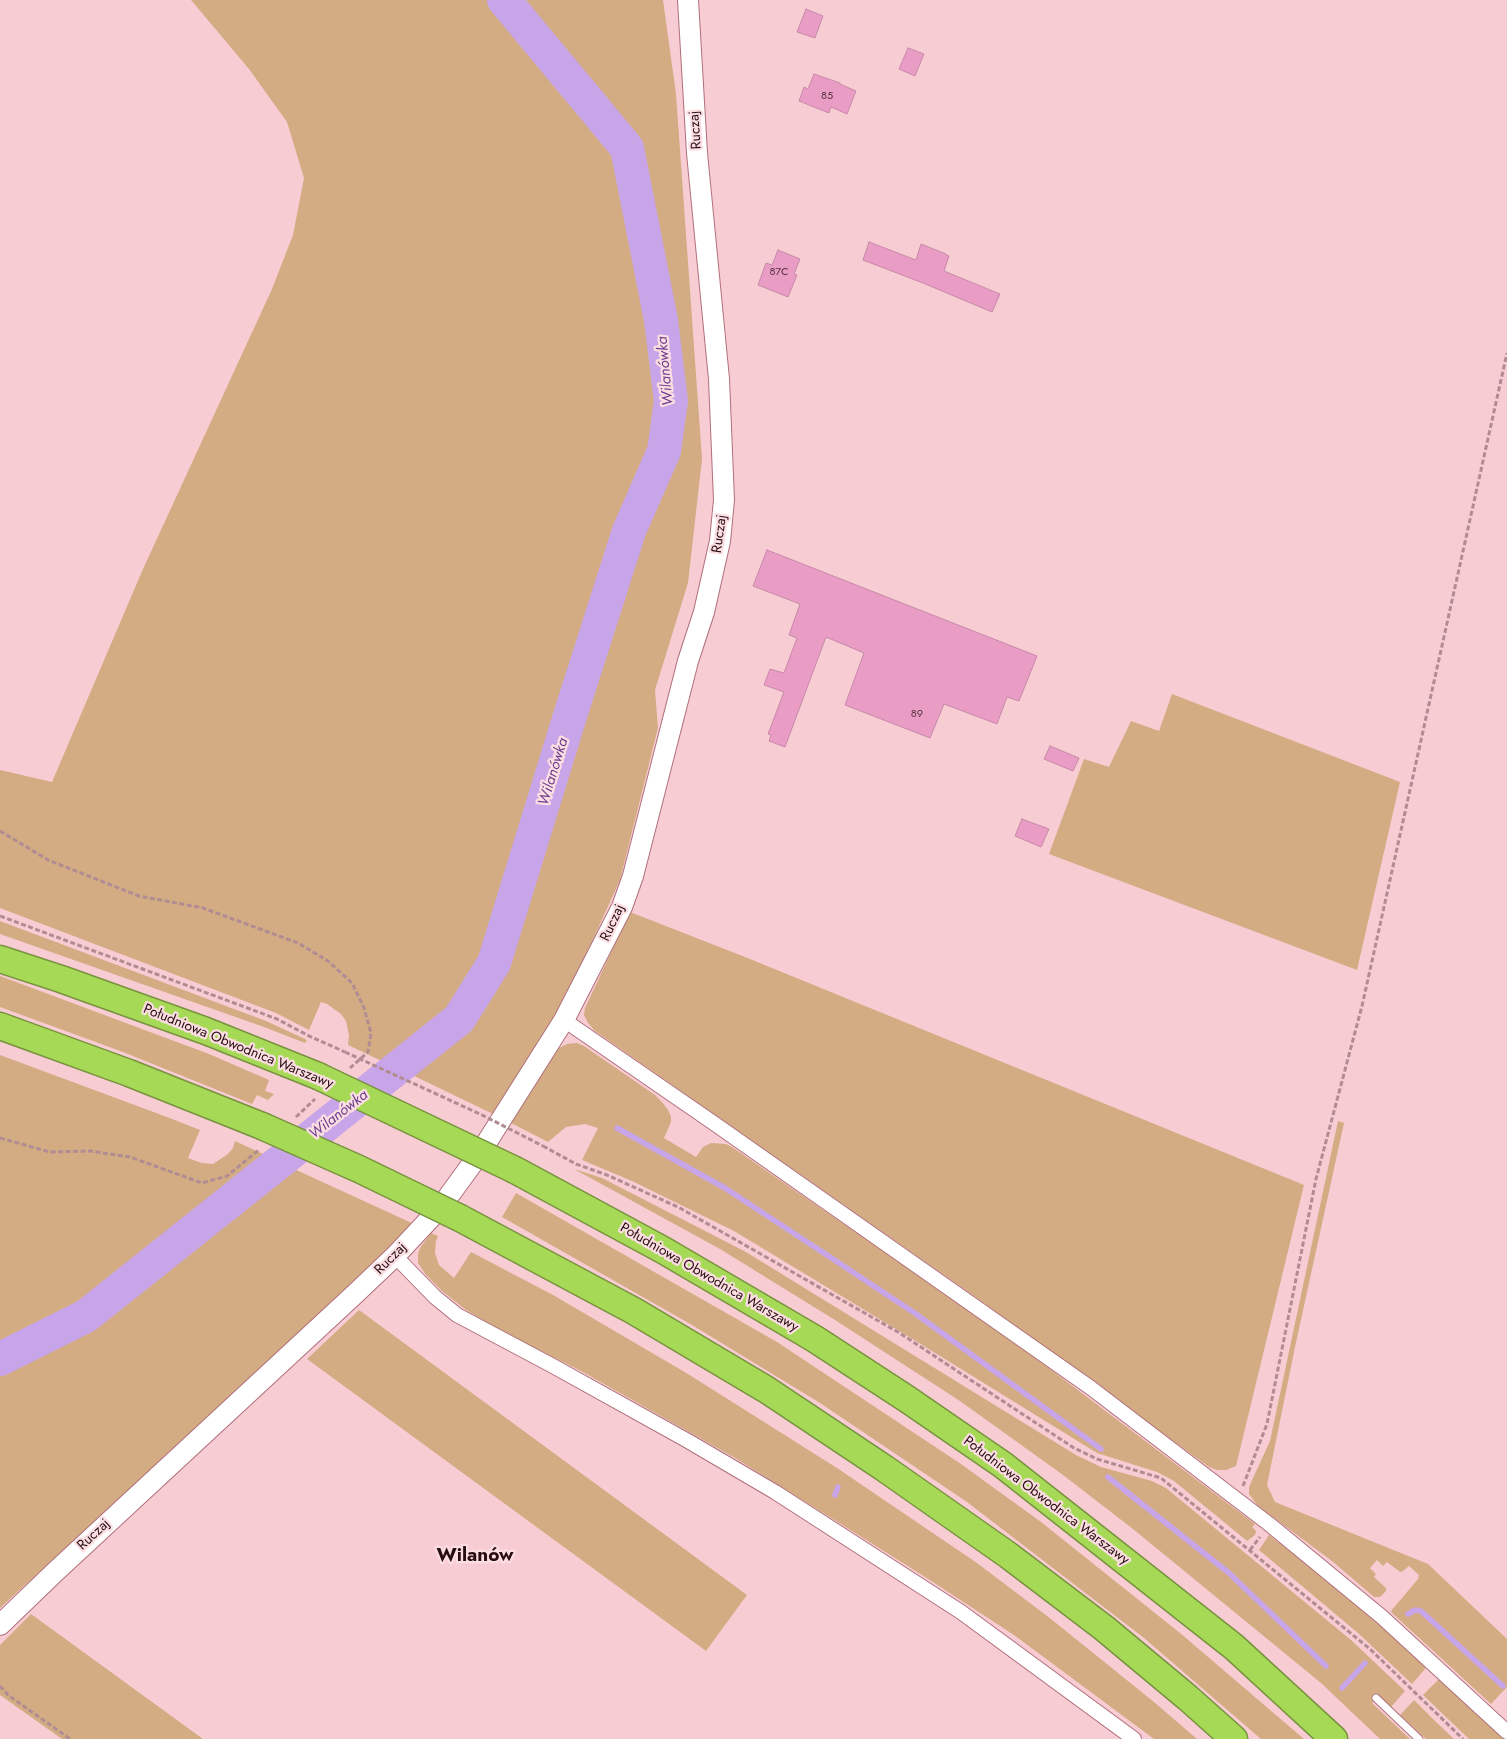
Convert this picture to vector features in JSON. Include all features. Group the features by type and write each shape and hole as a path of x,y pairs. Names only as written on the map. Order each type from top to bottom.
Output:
{"highway":[{"name":"Południowa Obwodnica Warszawy","path":"0,959 206,1031 318,1086 515,1170 663,1250 815,1339 907,1399 995,1460 1234,1647 1334,1739"},
{"path":"0,1026 129,1073 262,1137 359,1169 460,1218 634,1311 768,1390 1008,1555 1104,1628 1234,1739"}],"street":[{"name":"Ruczaj","path":"0,1625 395,1256 440,1208 480,1153 564,1020 622,907 633,876 688,661 704,612 720,541 724,500 719,379 697,153 688,0"},
{"path":"564,1020 1091,1388 1238,1500 1382,1617 1507,1732"},
{"path":"395,1256 435,1297 457,1315 632,1410 775,1492 961,1612 1134,1739"}],"lane":[{"path":"1376,1698 1418,1739"}],"path":[{"path":"1238,1500 1267,1424 1316,1179 1362,1006 1507,353"},
{"path":"0,831 48,860 139,896 203,908 298,943 328,961 352,983 364,1008 371,1033 368,1052 346,1071"},
{"path":"0,916 277,1019 309,1036 482,1115 576,1164 607,1175 678,1207 898,1332 1074,1448 1097,1459 1161,1478 1370,1649 1462,1739"},
{"path":"290,1122 318,1086"},
{"path":"0,1138 50,1152 90,1151 130,1157 202,1183 227,1176 262,1137"},
{"path":"0,1686 8,1695 70,1739"}],"shaded area":[{"path":"191,0 663,0 676,94 702,459 688,583 655,690 658,728 620,880 559,1014 495,1115 404,1071 444,1042 483,998 501,965 537,847 523,842 487,957 481,972 471,987 448,1013 388,1064 348,1045 349,1035 346,1021 341,1014 327,1004 321,1002 309,1030 276,1013 0,908 0,770 52,782 143,569 272,289 293,235 304,178 287,122 249,69"},
{"path":"1172,694 1400,782 1357,970 1049,854 1084,759 1109,767 1131,721 1159,731"},
{"path":"630,912 1304,1185 1236,1466 1226,1470 1217,1470 1209,1467 974,1296 595,1031 584,1015 585,1008"},
{"path":"0,921 266,1021 307,1040 305,1043 0,934"},
{"path":"0,976 209,1054 269,1080 265,1091 274,1094 268,1100 257,1095 252,1104 123,1052 0,1007"},
{"path":"577,1043 655,1095 662,1102 671,1117 671,1122 664,1138 696,1157 703,1147 711,1143 726,1144 732,1147 1013,1341 1255,1524 1252,1527 1256,1531 1255,1535 1247,1541 1174,1481 1157,1472 1097,1453 734,1231 632,1181 582,1160 598,1128 585,1124 566,1127 548,1142 509,1122 557,1049 567,1044"},
{"path":"0,1055 200,1130 188,1158 193,1160 213,1164 228,1154 233,1148 235,1141 274,1159 211,1211 222,1217 239,1207 292,1168 416,1225 0,1608"},
{"path":"1338,1121 1344,1123 1267,1485 1275,1502 1428,1564 1507,1639 1507,1687 1491,1704 1392,1613 1391,1611 1418,1579 1419,1575 1409,1566 1400,1572 1387,1562 1383,1566 1377,1560 1370,1568 1376,1574 1374,1577 1386,1588 1386,1591 1380,1597 1374,1597 1332,1561 1258,1506 1249,1494 1249,1487 1270,1441"},
{"path":"574,1169 602,1178 746,1252 1076,1455 1101,1467 1152,1481 1166,1488 1351,1640 1405,1691 1391,1707 1379,1696 1372,1703 1410,1739 1380,1739 1321,1683 1133,1529 1063,1475 960,1401 835,1320 720,1249"},
{"path":"516,1193 777,1342 961,1464 1041,1522 1180,1633 1304,1739 1261,1739 1144,1638 967,1502 820,1403 692,1325 502,1217"},
{"path":"431,1233 438,1236 435,1253 439,1265 454,1278 471,1252 553,1295 688,1374 837,1468 977,1563 1051,1619 1197,1739 1154,1739 1014,1635 820,1511 735,1458 581,1371 499,1330 466,1310 442,1291 426,1275 418,1263 420,1248"},
{"path":"359,1310 747,1595 706,1651 307,1359"},
{"path":"1269,1535 1383,1623 1425,1663 1425,1669 1412,1684 1358,1633 1259,1550"},
{"path":"31,1614 203,1739 62,1739 0,1695 0,1645"},
{"path":"1442,1678 1507,1739 1469,1739 1423,1695"},
{"path":"1414,1700 1454,1739 1426,1739 1400,1715"}],"building":[{"path":"806,9 823,16 815,38 797,32"},
{"path":"908,48 924,54 915,76 899,69"},
{"path":"814,74 856,91 847,114 831,107 829,113 799,101 804,87 808,89"},
{"path":"869,242 916,260 921,244 946,254 949,256 944,271 1000,294 992,312 863,260"},
{"path":"778,250 800,259 794,274 797,275 788,297 758,285 766,263 772,265"},
{"path":"767,550 1037,656 1019,701 1007,697 997,724 944,704 930,738 845,705 864,653 826,637 785,747 769,741 771,735 768,734 784,692 764,685 770,669 784,673 797,638 789,635 800,604 753,586"},
{"path":"1050,746 1079,758 1073,771 1044,759"},
{"path":"1022,819 1049,829 1041,847 1015,836"}],"waterway":[{"name":"Wilanówka","path":"0,1359 86,1316 459,1019 494,963 629,531 664,451 671,401 661,320 627,148 504,0"},
{"path":"617,1128 725,1188 916,1314 1101,1449"},
{"path":"1108,1477 1229,1573 1326,1666"},
{"path":"835,1495 838,1487"},
{"path":"1408,1614 1415,1610 1421,1611 1503,1686"},
{"path":"1342,1688 1365,1663"}],"district":[{"name":"Wilanów","path":"475,1556"}]}
